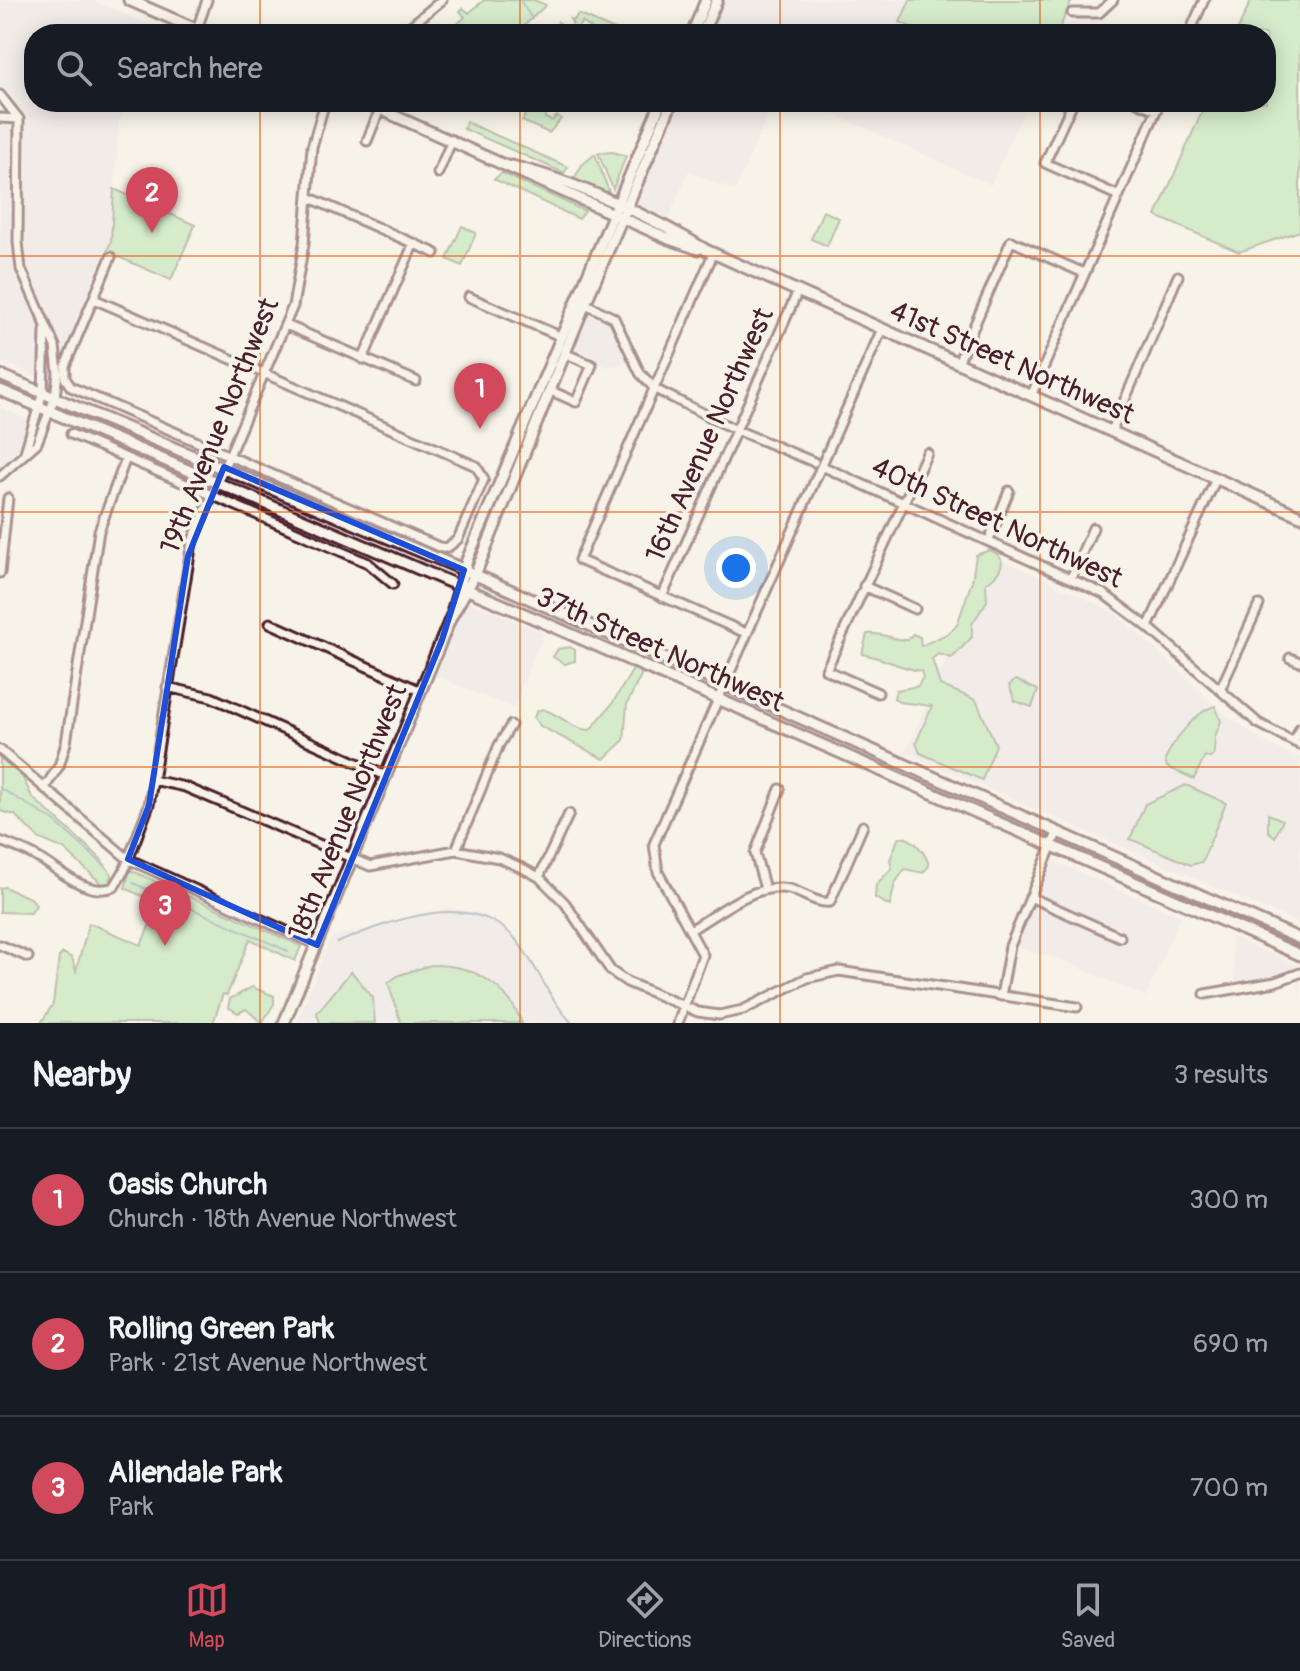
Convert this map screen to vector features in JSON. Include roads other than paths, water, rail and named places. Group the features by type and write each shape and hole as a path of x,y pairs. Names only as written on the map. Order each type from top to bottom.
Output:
{"main road":[{"path":"129,0 185,24"},
{"path":"696,24 706,0"},
{"path":"706,24 717,0"},
{"name":"41st Street Northwest","path":"387,112 511,166 557,180 619,212 1300,516"},
{"name":"18th Avenue Northwest","path":"284,1023 451,617 475,575 657,112"},
{"name":"18th Avenue Northwest","path":"619,212 667,112"},
{"name":"18th Avenue Northwest","path":"451,617 457,585 562,337 581,302"},
{"name":"37th Street Northwest","path":"0,375 464,570 722,687 1300,939"},
{"name":"37th Street Northwest","path":"0,390 218,481 1300,955"}],"street":[{"path":"199,24 207,0"},
{"path":"413,24 442,0"},
{"path":"1072,13 1099,13 1113,0"},
{"path":"1193,24 1204,0"},
{"path":"0,95 19,119 20,263 57,358 55,397 37,443 2,474"},
{"name":"19th Avenue Northwest","path":"0,841 44,861 62,876 101,889 116,884 128,859 147,813 188,556 286,325 297,292 314,134 322,112"},
{"path":"367,141 379,112"},
{"path":"1068,112 1045,163 1119,196"},
{"path":"1031,396 1155,112"},
{"path":"0,118 19,119"},
{"path":"438,173 452,140"},
{"path":"308,197 435,253"},
{"path":"958,363 1011,241 1084,273"},
{"path":"363,359 414,243"},
{"path":"710,252 655,389 579,560 746,633"},
{"path":"94,299 466,460 482,472 483,483 457,542 447,548 439,547 71,387 65,378 65,366 111,257"},
{"path":"1111,432 1178,276"},
{"name":"16th Avenue Northwest","path":"662,597 734,429 798,291"},
{"path":"469,297 562,337"},
{"name":"40th Street Northwest","path":"581,302 618,323 640,373 655,389 734,429 989,540 1112,599 1258,723 1297,743"},
{"path":"24,455 43,392 45,325"},
{"path":"286,325 416,381"},
{"path":"678,1023 702,963 702,949 658,872 653,849 818,464 882,329"},
{"path":"549,390 576,402 592,365 564,353"},
{"path":"71,434 368,563 393,584"},
{"path":"878,693 826,670 927,453"},
{"path":"45,787 59,766 66,743 99,531 126,458"},
{"path":"1148,627 1216,479"},
{"path":"989,540 1009,491"},
{"path":"0,573 8,498"},
{"path":"1071,578 1093,528"},
{"path":"864,586 915,609"},
{"path":"1220,690 1259,605"},
{"path":"270,623 421,691"},
{"path":"1290,658 1300,662"},
{"path":"167,687 211,697 386,776"},
{"path":"456,850 499,745 511,725"},
{"path":"1297,743 1300,728"},
{"path":"0,750 128,859 317,945"},
{"path":"153,780 185,787 350,860 376,867 456,850 499,858 539,877 565,903 611,971 627,982 684,1007 713,1015 734,1013 807,978 839,971 1077,1007"},
{"path":"765,889 755,853 780,789"},
{"path":"539,877 569,814"},
{"path":"692,929 765,889 785,888 830,902 863,826"},
{"path":"1001,996 1010,946 1057,833"},
{"path":"1030,897 1120,937"},
{"path":"0,945 28,957"},
{"path":"1205,994 1275,982 1300,973"}],"waterway":[{"path":"520,0 532,19"},
{"path":"0,788 53,820 104,865"},
{"path":"133,883 288,951"},
{"path":"337,943 405,918 454,912 478,915 499,925 517,941 572,1023"}],"place":[{"name":"Rolling Green Park","path":"152,233"},
{"name":"Oasis Church","path":"480,429"},
{"name":"Allendale Park","path":"165,946"}]}
